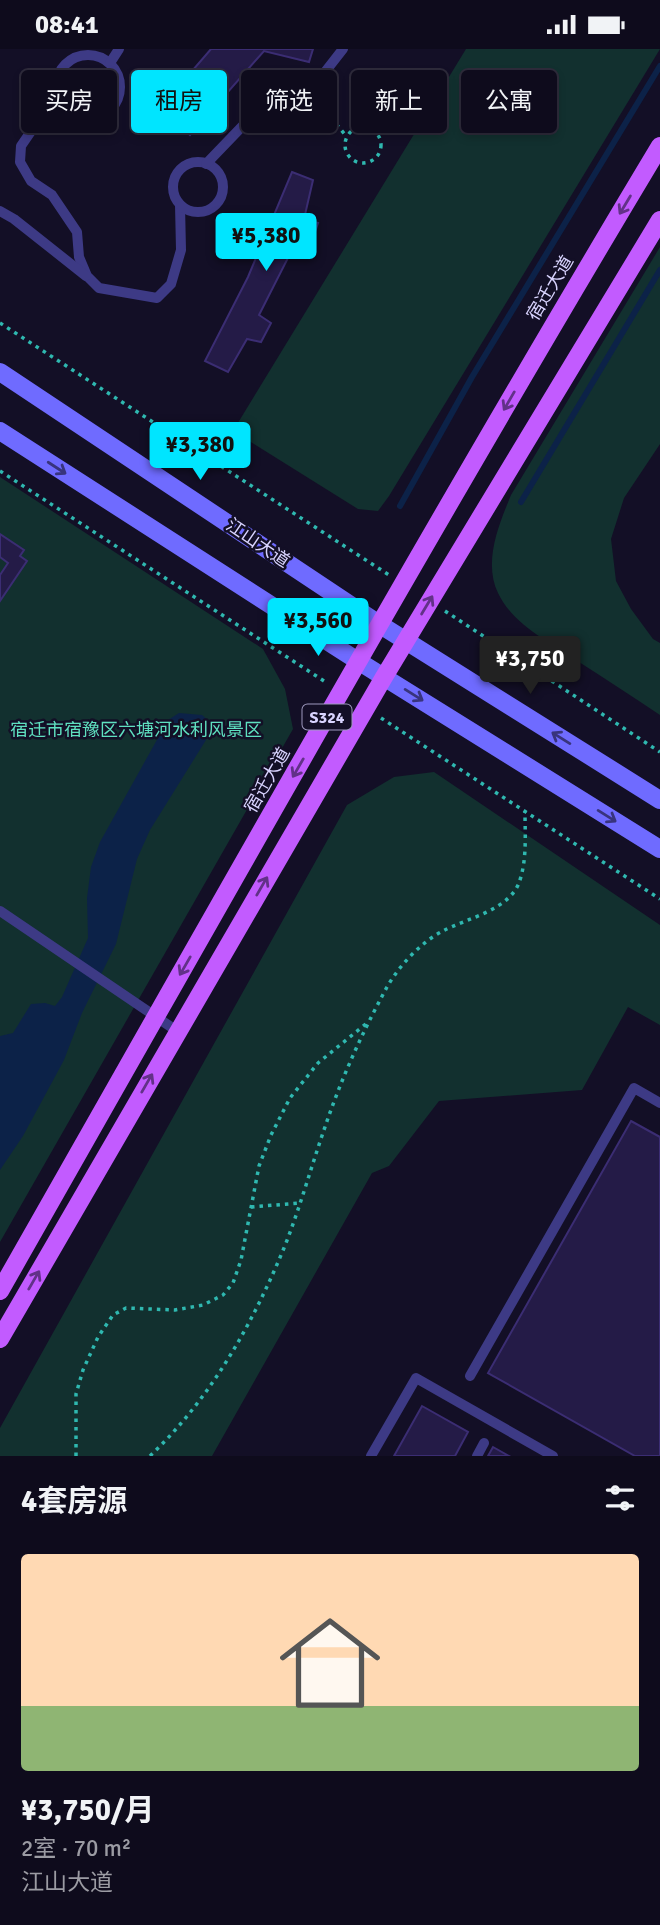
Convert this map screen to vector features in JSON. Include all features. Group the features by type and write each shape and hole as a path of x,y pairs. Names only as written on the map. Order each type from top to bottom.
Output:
{"main road":[{"name":"宿迁大道","path":"0,1291 379,624 660,146"},
{"name":"S324","path":"0,1339 384,677 660,220"},
{"name":"江山大道","path":"0,372 379,624 660,800"},
{"path":"0,431 358,661 660,849"}],"lane":[{"path":"110,64 119,49"},
{"path":"327,70 343,49"},
{"path":"63,70 68,62 78,56 102,53 115,70"},
{"path":"117,72 120,83 117,101"},
{"path":"206,164 241,128"},
{"path":"30,133 21,146 20,162 31,181 52,195 77,232 79,257 87,276"},
{"path":"0,211 14,219 99,288 157,298 172,285 181,250 180,205 173,190 177,174 190,164 206,164 219,175 222,183 216,205 202,212 193,212 180,205"},
{"path":"0,911 177,1031"},
{"path":"470,1376 634,1087 660,1103"},
{"path":"371,1456 416,1378 553,1456"},
{"path":"477,1456 484,1443"}],"path":[{"path":"337,125 347,137 345,149 351,159 363,163 378,155 381,143 372,129 355,129 347,137"},
{"path":"0,323 404,585"},
{"path":"429,601 660,752"},
{"path":"150,1456 189,1416 224,1368 284,1249 326,1124 368,1023 390,982 409,958 440,932 506,901 520,883 525,853 526,812"},
{"path":"76,1456 76,1394 83,1370 98,1337 113,1315 126,1308 175,1310 203,1305 223,1295 233,1283 241,1260 259,1166 290,1098 318,1063 368,1023"},
{"path":"251,1207 300,1203"}],"green space":[{"path":"466,49 660,49 389,496 378,511 358,509 233,431 415,133 447,133 447,80"},
{"path":"660,247 660,444 624,498 611,539 616,581 631,609 653,639 660,643 660,715 545,640 513,615 498,593 492,556 511,495"},
{"name":"宿迁市宿豫区六塘河水利风景区","path":"0,477 263,649 285,689 293,729 0,1242"},
{"path":"434,772 660,925 660,1025 628,1007 582,1090 439,1101 389,1166 372,1173 212,1456 0,1456 0,1428 347,805 394,777"}],"water":[{"path":"179,713 202,715 210,722 206,740 150,830 137,859 116,944 82,1013 64,1060 23,1136 0,1170 0,1036 13,1033 31,1004 45,1003 55,1006 62,997 88,938 87,898 91,867 100,842 168,720"}],"building":[{"path":"211,49 313,49 309,62 264,51 247,70 241,70 241,77 227,93 227,70 193,70"},
{"path":"292,172 313,180 304,219 318,223 309,250 294,246 259,315 271,323 261,342 247,339 228,372 205,361 248,277"},
{"path":"0,534 24,550 20,556 27,561 0,601 0,575 8,563 0,557"},
{"path":"631,1121 660,1137 660,1456 635,1456 488,1373"},
{"path":"422,1406 468,1432 455,1456 394,1456"},
{"path":"493,1447 509,1456 488,1456"}],"waterway":[{"path":"400,506 472,377 660,66"},
{"path":"521,502 660,270"}]}
